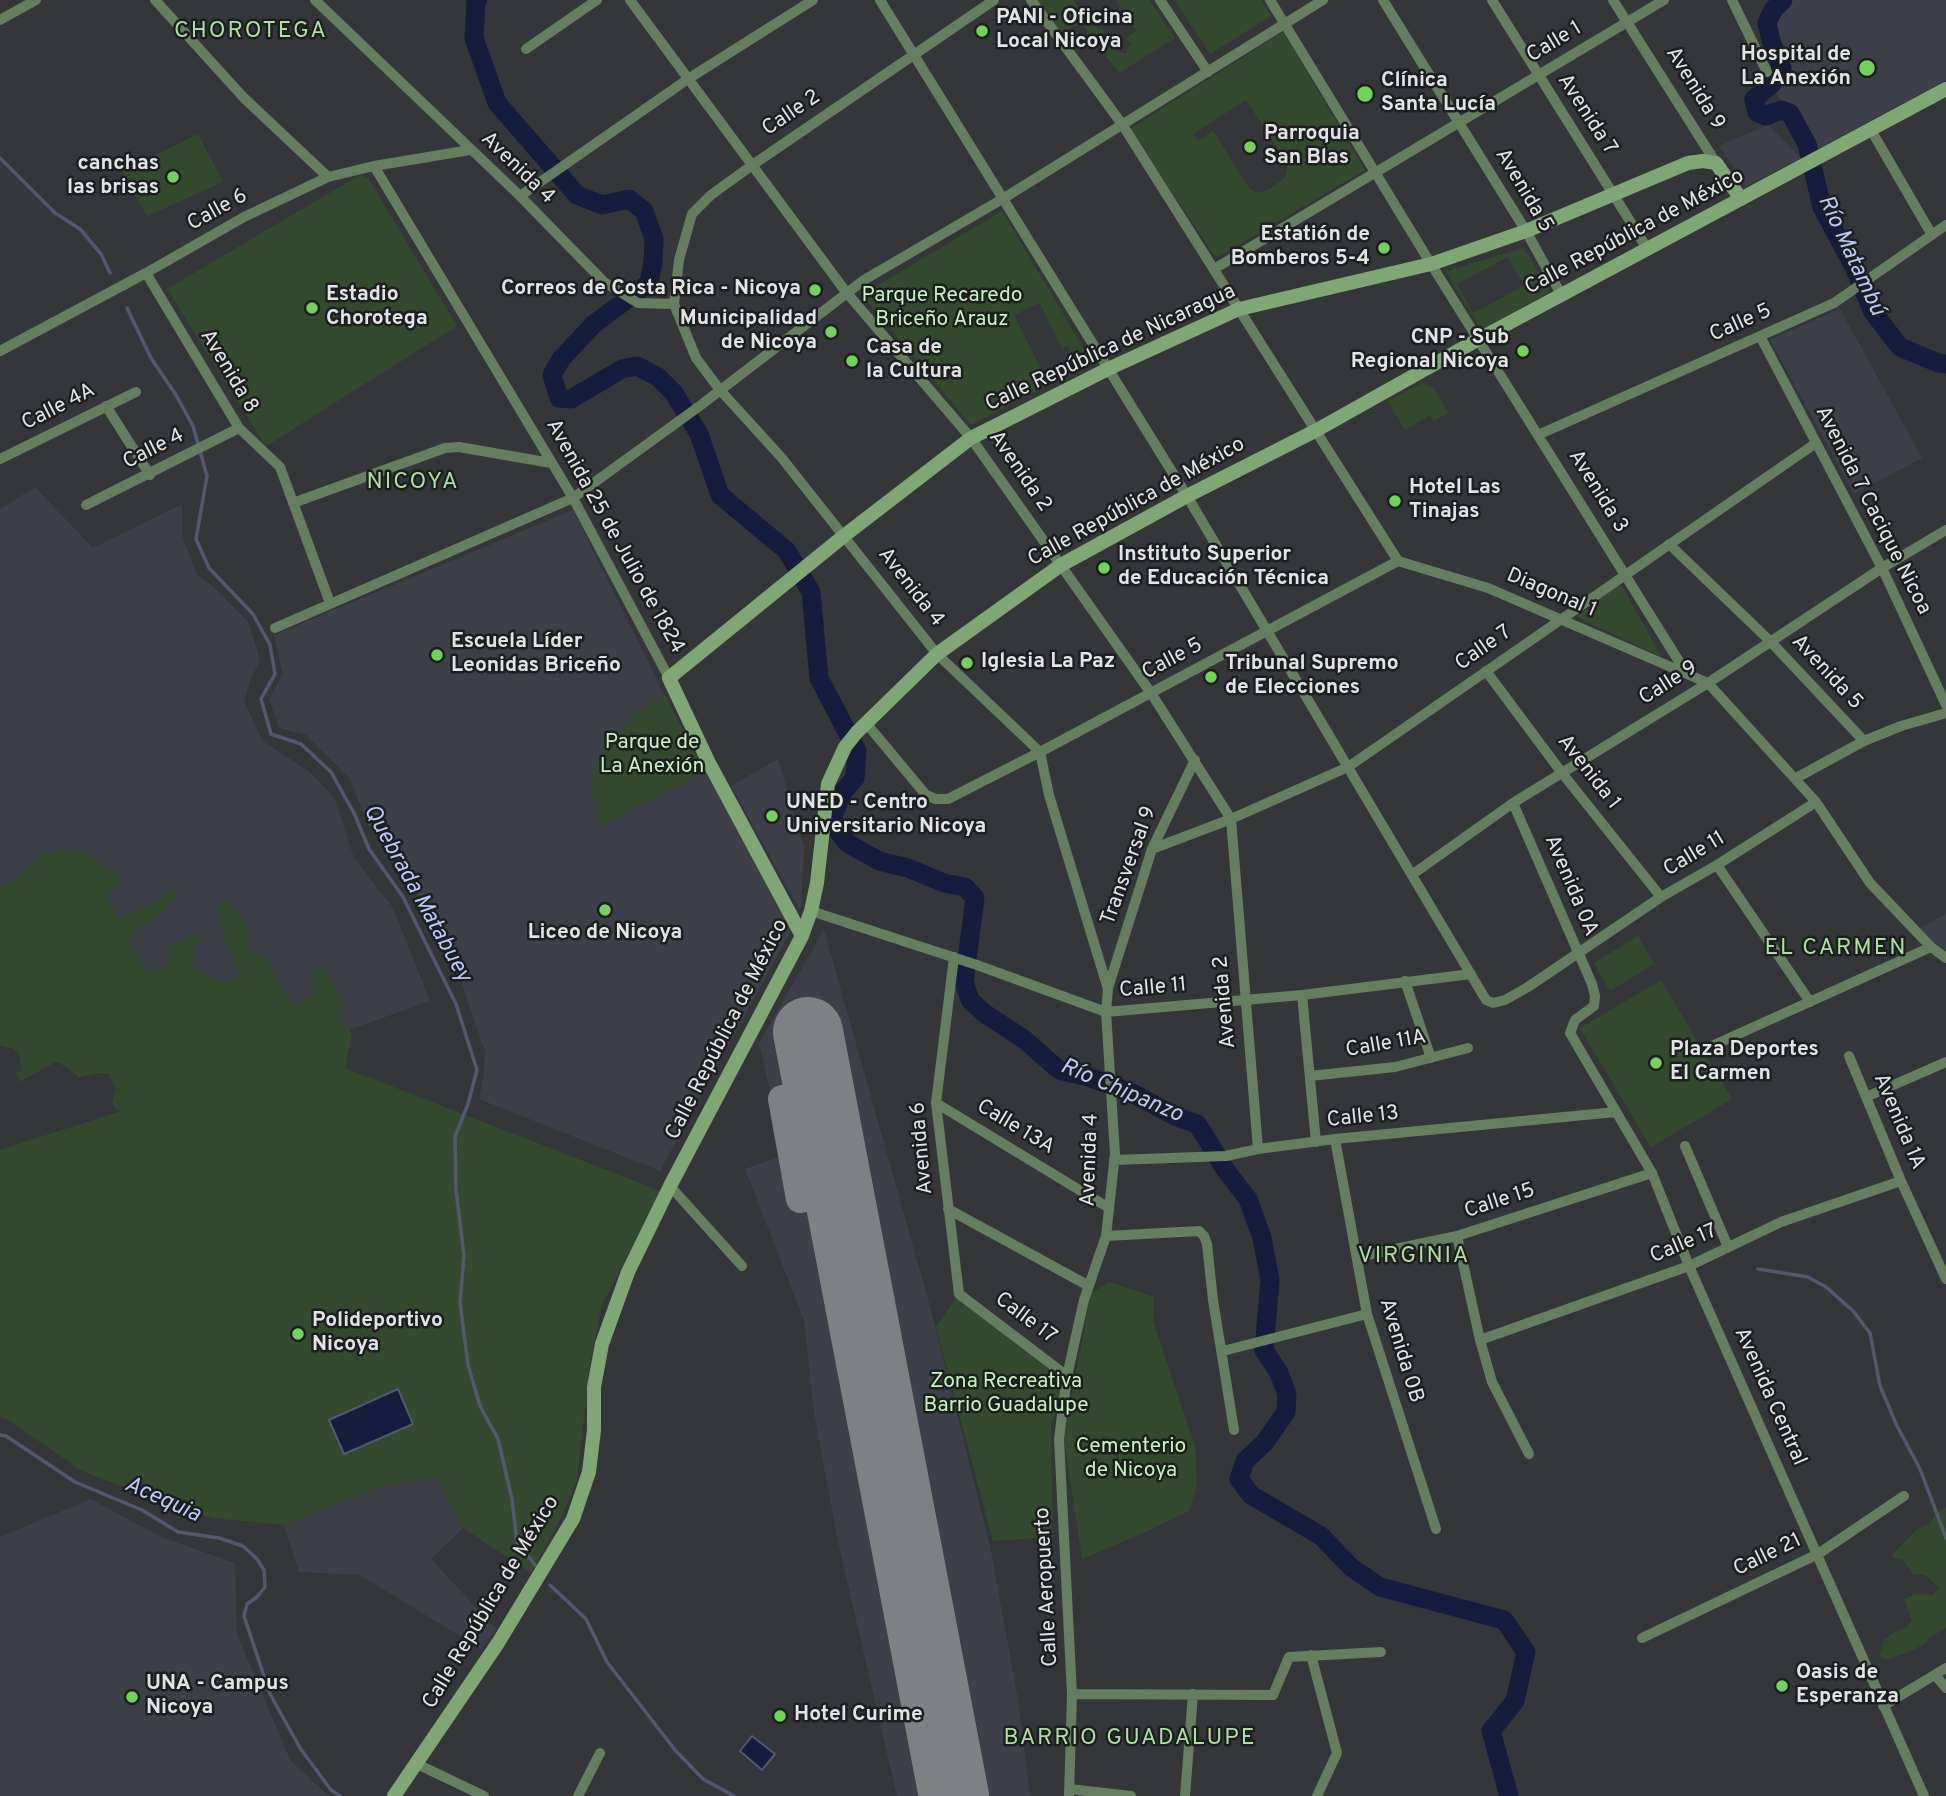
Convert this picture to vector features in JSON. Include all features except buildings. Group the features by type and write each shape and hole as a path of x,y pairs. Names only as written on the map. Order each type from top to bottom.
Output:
{"main road":[{"name":"Calle República de México","path":"394,1796 498,1643 573,1519 589,1472 594,1430 594,1387 602,1344 628,1272 670,1186 802,936 817,883 828,784 845,747 862,727 937,654 1061,565 1187,496 1315,431 1946,89"},
{"name":"Calle República de Nicaragua","path":"669,678 845,535 971,438 1108,369 1239,309 1430,264 1526,231 1688,163 1716,163"},
{"name":"Avenida 9","path":"1716,163 1741,200"},
{"name":"Avenida 25 de Julio de 1824","path":"669,678 708,761 802,936"}],"street":[{"path":"0,20 36,0"},
{"path":"155,0 244,98 328,177"},
{"name":"Avenida 4","path":"315,0 520,196 580,261 616,292 638,303 674,304 696,358 720,390 781,457 937,654 1040,752 1049,795 1108,989 1106,1012 1114,1160 1109,1208 1106,1236 1088,1286 1067,1376"},
{"path":"324,9 333,0"},
{"path":"526,49 597,0"},
{"name":"Avenida 2","path":"630,0 846,292 971,438 1151,693 1231,819 1258,1149"},
{"path":"520,196 688,79 813,0"},
{"path":"880,0 1187,496 1471,974"},
{"name":"Calle 2","path":"674,304 679,260 692,214 711,195 994,0"},
{"path":"1031,0 1122,124 1398,561"},
{"path":"1160,0 1208,72"},
{"name":"Avenida 3","path":"1270,0 1430,264 1685,671"},
{"path":"275,628 573,498 701,405 846,292 1004,198 1323,0"},
{"name":"Avenida 5","path":"1383,0 1526,231 1562,296"},
{"name":"Avenida 7","path":"1492,0 1648,250"},
{"name":"Avenida 9","path":"1613,0 1716,163"},
{"name":"Calle 1","path":"1214,269 1664,0"},
{"path":"1731,0 1767,72"},
{"path":"1871,130 1933,235"},
{"name":"Calle 6","path":"0,351 244,217 328,177 374,166 470,150"},
{"name":"Avenida 25 de Julio de 1824","path":"374,166 573,498 669,678"},
{"name":"Calle 5","path":"1538,435 1834,303 1946,225"},
{"name":"Avenida 8","path":"146,273 239,428 279,467 330,603"},
{"name":"Avenida 7 Cacique Nicoa","path":"1760,336 1882,568 1946,705"},
{"name":"Calle 4A","path":"0,459 136,392"},
{"path":"106,406 149,475"},
{"name":"Calle 4","path":"86,505 239,428"},
{"name":"Calle 7","path":"1152,849 1231,819 1348,767 1816,443"},
{"path":"293,503 445,448 459,447 551,463"},
{"name":"Calle 9","path":"1413,874 1513,803 1946,530"},
{"name":"Avenida 5","path":"1669,544 1770,641 1864,741"},
{"name":"Calle 5","path":"862,727 926,795 936,799 948,799 1398,561"},
{"name":"Diagonal 1","path":"1398,561 1488,588 1685,671"},
{"name":"Avenida 1","path":"1486,671 1562,773 1661,897"},
{"path":"1685,671 1708,682 1796,778 1816,802 1870,883 1931,947 1946,958"},
{"path":"1796,778 1864,741 1901,726 1946,713"},
{"name":"Transversal 9","path":"1108,989 1152,849 1195,760"},
{"name":"Calle 11","path":"811,911 977,964 1106,1012 1302,995 1471,974 1486,1000 1493,1003 1505,1000 1661,897 1816,802"},
{"name":"Avenida 0A","path":"1513,803 1592,984 1594,1006 1575,1020"},
{"path":"1717,865 1810,1002"},
{"path":"1714,1045 1931,947"},
{"name":"Avenida 6","path":"958,958 936,1103 959,1294"},
{"path":"1405,982 1431,1058"},
{"path":"1302,995 1316,1142"},
{"name":"Avenida Central","path":"1575,1020 1570,1033 1652,1173 1689,1266 1924,1796"},
{"name":"Calle 11A","path":"1310,1076 1395,1067 1468,1048"},
{"name":"Avenida 1A","path":"1849,1056 1901,1181 1946,1279"},
{"path":"1866,1097 1946,1062"},
{"name":"Calle 13A","path":"936,1103 1109,1208"},
{"name":"Calle 13","path":"1114,1160 1209,1158 1335,1139 1616,1112"},
{"name":"Avenida 0B","path":"1335,1139 1367,1314 1436,1529"},
{"path":"1685,1146 1728,1247"},
{"name":"Calle 15","path":"1357,1257 1457,1236 1652,1173"},
{"name":"Calle 17","path":"1480,1340 1689,1266 1781,1222 1901,1181"},
{"path":"670,1186 742,1266"},
{"path":"948,1209 1088,1286"},
{"path":"1106,1236 1199,1231 1207,1244 1213,1300 1234,1430"},
{"path":"1457,1236 1492,1382 1529,1454"},
{"name":"Calle 17","path":"959,1294 1067,1376"},
{"path":"1223,1351 1367,1314"},
{"name":"Calle Aeropuerto","path":"1067,1376 1059,1439 1072,1694 1069,1793"},
{"name":"Calle 21","path":"1642,1638 1818,1554 1904,1496"},
{"path":"1072,1694 1273,1695 1289,1657 1381,1652"},
{"path":"1311,1655 1337,1753 1317,1796"},
{"path":"1883,1706 1946,1668"},
{"path":"1935,1675 1946,1688"},
{"path":"1185,1796 1193,1694"},
{"path":"578,1796 600,1753"},
{"path":"417,1764 484,1796"},
{"path":"1069,1793 1131,1796"}],"shaded area":[{"name":"Hospital de La Anexión","path":"1792,0 1946,0 1946,80 1817,149 1796,111 1782,102 1775,92 1787,76 1787,60 1774,26"},
{"path":"1768,125 1801,158 1746,186 1719,146"},
{"path":"1840,309 1922,458 1854,494 1770,340"},
{"path":"35,487 93,548 182,504 183,538 197,575 217,590 249,623 260,660 244,702 263,741 310,772 334,797 354,858 393,908 430,1001 184,1089 0,1001 0,509"},
{"name":"Liceo de Nicoya","path":"573,510 664,694 636,714 600,826 705,772 793,927 660,1171 479,1099 485,1051 456,968 418,893 367,822 350,779 306,735 279,728 269,699 283,674 274,635"},
{"name":"UNED - Centro Universitario Nicoya","path":"778,759 804,847 799,908 731,786"},
{"path":"1946,914 1946,950 1920,928"},
{"path":"824,930 931,1310 990,1546 1019,1705 1030,1796 897,1796 838,1542 814,1413 804,1320 745,1169 785,1155 759,1043"},
{"path":"439,1477 463,1528 431,1559 496,1629 481,1649 360,1575 299,1572 284,1525 383,1486"},
{"name":"UNA - Campus Nicoya","path":"91,1499 161,1537 235,1563 237,1634 290,1760 329,1796 0,1796 0,1537"}],"green space":[{"path":"1035,0 1073,0 1079,9 1074,12 1082,23 1088,20 1091,25 1105,31 1101,43 1125,54 1131,42 1125,39 1137,31 1116,0 1149,0 1175,38 1119,73 1084,27 1073,26 1061,36"},
{"path":"1175,0 1261,0 1271,16 1210,54"},
{"path":"1283,32 1365,170 1216,258 1130,129","holes":["1246,100 1288,164 1285,178 1259,193 1250,189 1213,131 1198,141 1193,134"]},
{"name":"canchas las brisas","path":"198,134 223,182 147,216 122,172"},
{"name":"Estadio Chorotega","path":"360,175 368,178 457,326 266,446 167,289"},
{"name":"Parque Recaredo Briceño Arauz","path":"1002,211 1092,362 971,425 862,295","holes":["1040,303 1062,348 1068,346 1076,363 1046,379 1014,315"]},
{"path":"1524,248 1550,292 1481,330 1446,271","holes":["1508,257 1524,286 1473,313 1457,284"]},
{"path":"1422,383 1434,388 1448,413 1434,421 1430,415 1405,430 1388,401"},
{"path":"1620,583 1662,657 1577,617"},
{"name":"Parque de La Anexión","path":"664,694 705,772 600,826 591,784 597,761 636,714"},
{"name":"Polideportivo Nicoya","path":"63,849 84,852 117,874 120,883 116,889 109,892 109,900 120,919 159,901 164,894 176,891 178,895 173,902 134,932 129,942 145,969 153,971 165,966 169,962 166,948 190,935 199,934 201,941 193,946 195,961 192,966 217,979 230,981 238,976 239,969 225,942 218,906 228,901 247,923 249,949 252,954 267,956 281,989 295,1005 314,995 315,967 322,968 335,984 343,1002 341,1022 352,1033 345,1068 660,1191 602,1305 590,1364 577,1480 561,1518 531,1573 463,1528 438,1477 383,1486 284,1525 212,1518 82,1471 7,1419 0,1417 0,1150 121,1111 115,1108 112,1102 116,1088 109,1074 79,1077 55,1062 20,1082 16,1073 22,1070 19,1054 12,1048 0,1045 0,887 18,878 41,855"},
{"path":"1638,936 1654,964 1610,991 1594,963"},
{"name":"Plaza Deportes El Carmen","path":"1661,980 1732,1099 1651,1147 1580,1028"},
{"name":"Cementerio de Nicoya","path":"1109,1282 1154,1297 1153,1320 1195,1446 1197,1485 1189,1511 1082,1559 1064,1438 1091,1293"},
{"name":"Zona Recreativa Barrio Guadalupe","path":"959,1294 1067,1376 1051,1425 1053,1537 993,1541 936,1327"},
{"path":"1946,1507 1946,1628 1913,1650 1889,1659 1881,1658 1884,1640 1907,1627 1912,1620 1904,1599 1916,1594 1933,1595 1939,1588 1925,1575 1913,1574 1903,1560 1893,1558 1892,1555 1916,1530 1929,1524 1935,1515"}],"water":[{"path":"398,1389 413,1424 344,1454 329,1420"},
{"path":"752,1736 775,1754 762,1770 740,1751"}],"waterway":[{"name":"Río Chipanzo","path":"478,0 474,38 497,103 577,195 602,205 629,199 644,211 654,239 649,283 594,324 561,359 552,375 559,398 571,399 622,369 637,366 658,377 674,393 699,434 720,495 787,551 811,592 819,678 857,751 855,778 842,793 831,822 847,843 879,861 908,868 944,883 965,887 975,898 964,982 970,1000 984,1013 1025,1040 1059,1070 1089,1077 1132,1093 1177,1117 1197,1124 1224,1168 1248,1199 1262,1238 1270,1280 1264,1350 1279,1373 1287,1394 1286,1412 1265,1442 1245,1461 1239,1479 1251,1495 1321,1536 1352,1568 1380,1587 1504,1620 1526,1652 1515,1701 1491,1731 1509,1796"},
{"name":"Río Matambú","path":"1783,0 1773,10 1767,23 1782,68 1772,84 1754,99 1757,112 1765,116 1781,110 1790,113 1807,144 1822,207 1854,267 1873,312 1900,347 1946,364"},
{"name":"Quebrada Matabuey","path":"0,158 55,213 80,229 101,254 110,273"},
{"name":"Quebrada Matabuey","path":"127,308 151,358 193,426 207,476 196,539 209,568 253,614 270,645 275,674 261,699 271,734 301,744 331,772 354,813 369,849 403,897 456,1004 477,1070 455,1137 456,1190 464,1256 460,1302 468,1365 480,1406 498,1439 512,1499 517,1542 535,1565"},
{"name":"Acequia","path":"1758,1269 1808,1277 1826,1287 1853,1311 1870,1333 1880,1386 1920,1469 1946,1538"},
{"name":"Acequia","path":"0,1435 6,1436 75,1482 142,1510 178,1532 219,1538 243,1546 257,1559 264,1570 265,1587 247,1604 244,1616 270,1694 300,1748 331,1790 340,1796"},
{"name":"Quebrada Matabuey","path":"550,1585 586,1619 607,1662 675,1750 703,1779 734,1796"}],"taxiway":[{"path":"820,1093 782,1099 800,1199 838,1191"}],"runway":[{"path":"808,1032 954,1796"}],"place":[{"name":"PANI - Oficina Local Nicoya","path":"982,31"},
{"name":"Hospital de La Anexión","path":"1867,68"},
{"name":"Clínica Santa Lucía","path":"1365,94"},
{"name":"Parroquia San Blas","path":"1250,147"},
{"name":"canchas las brisas","path":"173,177"},
{"name":"Estatión de Bomberos 5-4","path":"1384,248"},
{"name":"Correos de Costa Rica - Nicoya","path":"815,290"},
{"name":"Estadio Chorotega","path":"312,308"},
{"name":"Municipalidad de Nicoya","path":"831,332"},
{"name":"CNP - Sub Regional Nicoya","path":"1523,351"},
{"name":"Casa de la Cultura","path":"852,361"},
{"name":"Hotel Las Tinajas","path":"1395,501"},
{"name":"Instituto Superior de Educación Técnica","path":"1104,568"},
{"name":"Escuela Líder Leonidas Briceño","path":"437,655"},
{"name":"Iglesia La Paz","path":"967,663"},
{"name":"Tribunal Supremo de Elecciones","path":"1211,677"},
{"name":"UNED - Centro Universitario Nicoya","path":"772,816"},
{"name":"Liceo de Nicoya","path":"605,910"},
{"name":"Plaza Deportes El Carmen","path":"1656,1063"},
{"name":"Polideportivo Nicoya","path":"298,1334"},
{"name":"Oasis de Esperanza","path":"1782,1686"},
{"name":"UNA - Campus Nicoya","path":"132,1697"},
{"name":"Hotel Curime","path":"780,1716"}],"district":[{"name":"CHOROTEGA","path":"251,32"},
{"name":"NICOYA","path":"413,483"},
{"name":"EL CARMEN","path":"1836,949"},
{"name":"VIRGINIA","path":"1414,1257"},
{"name":"BARRIO GUADALUPE","path":"1130,1739"}]}
